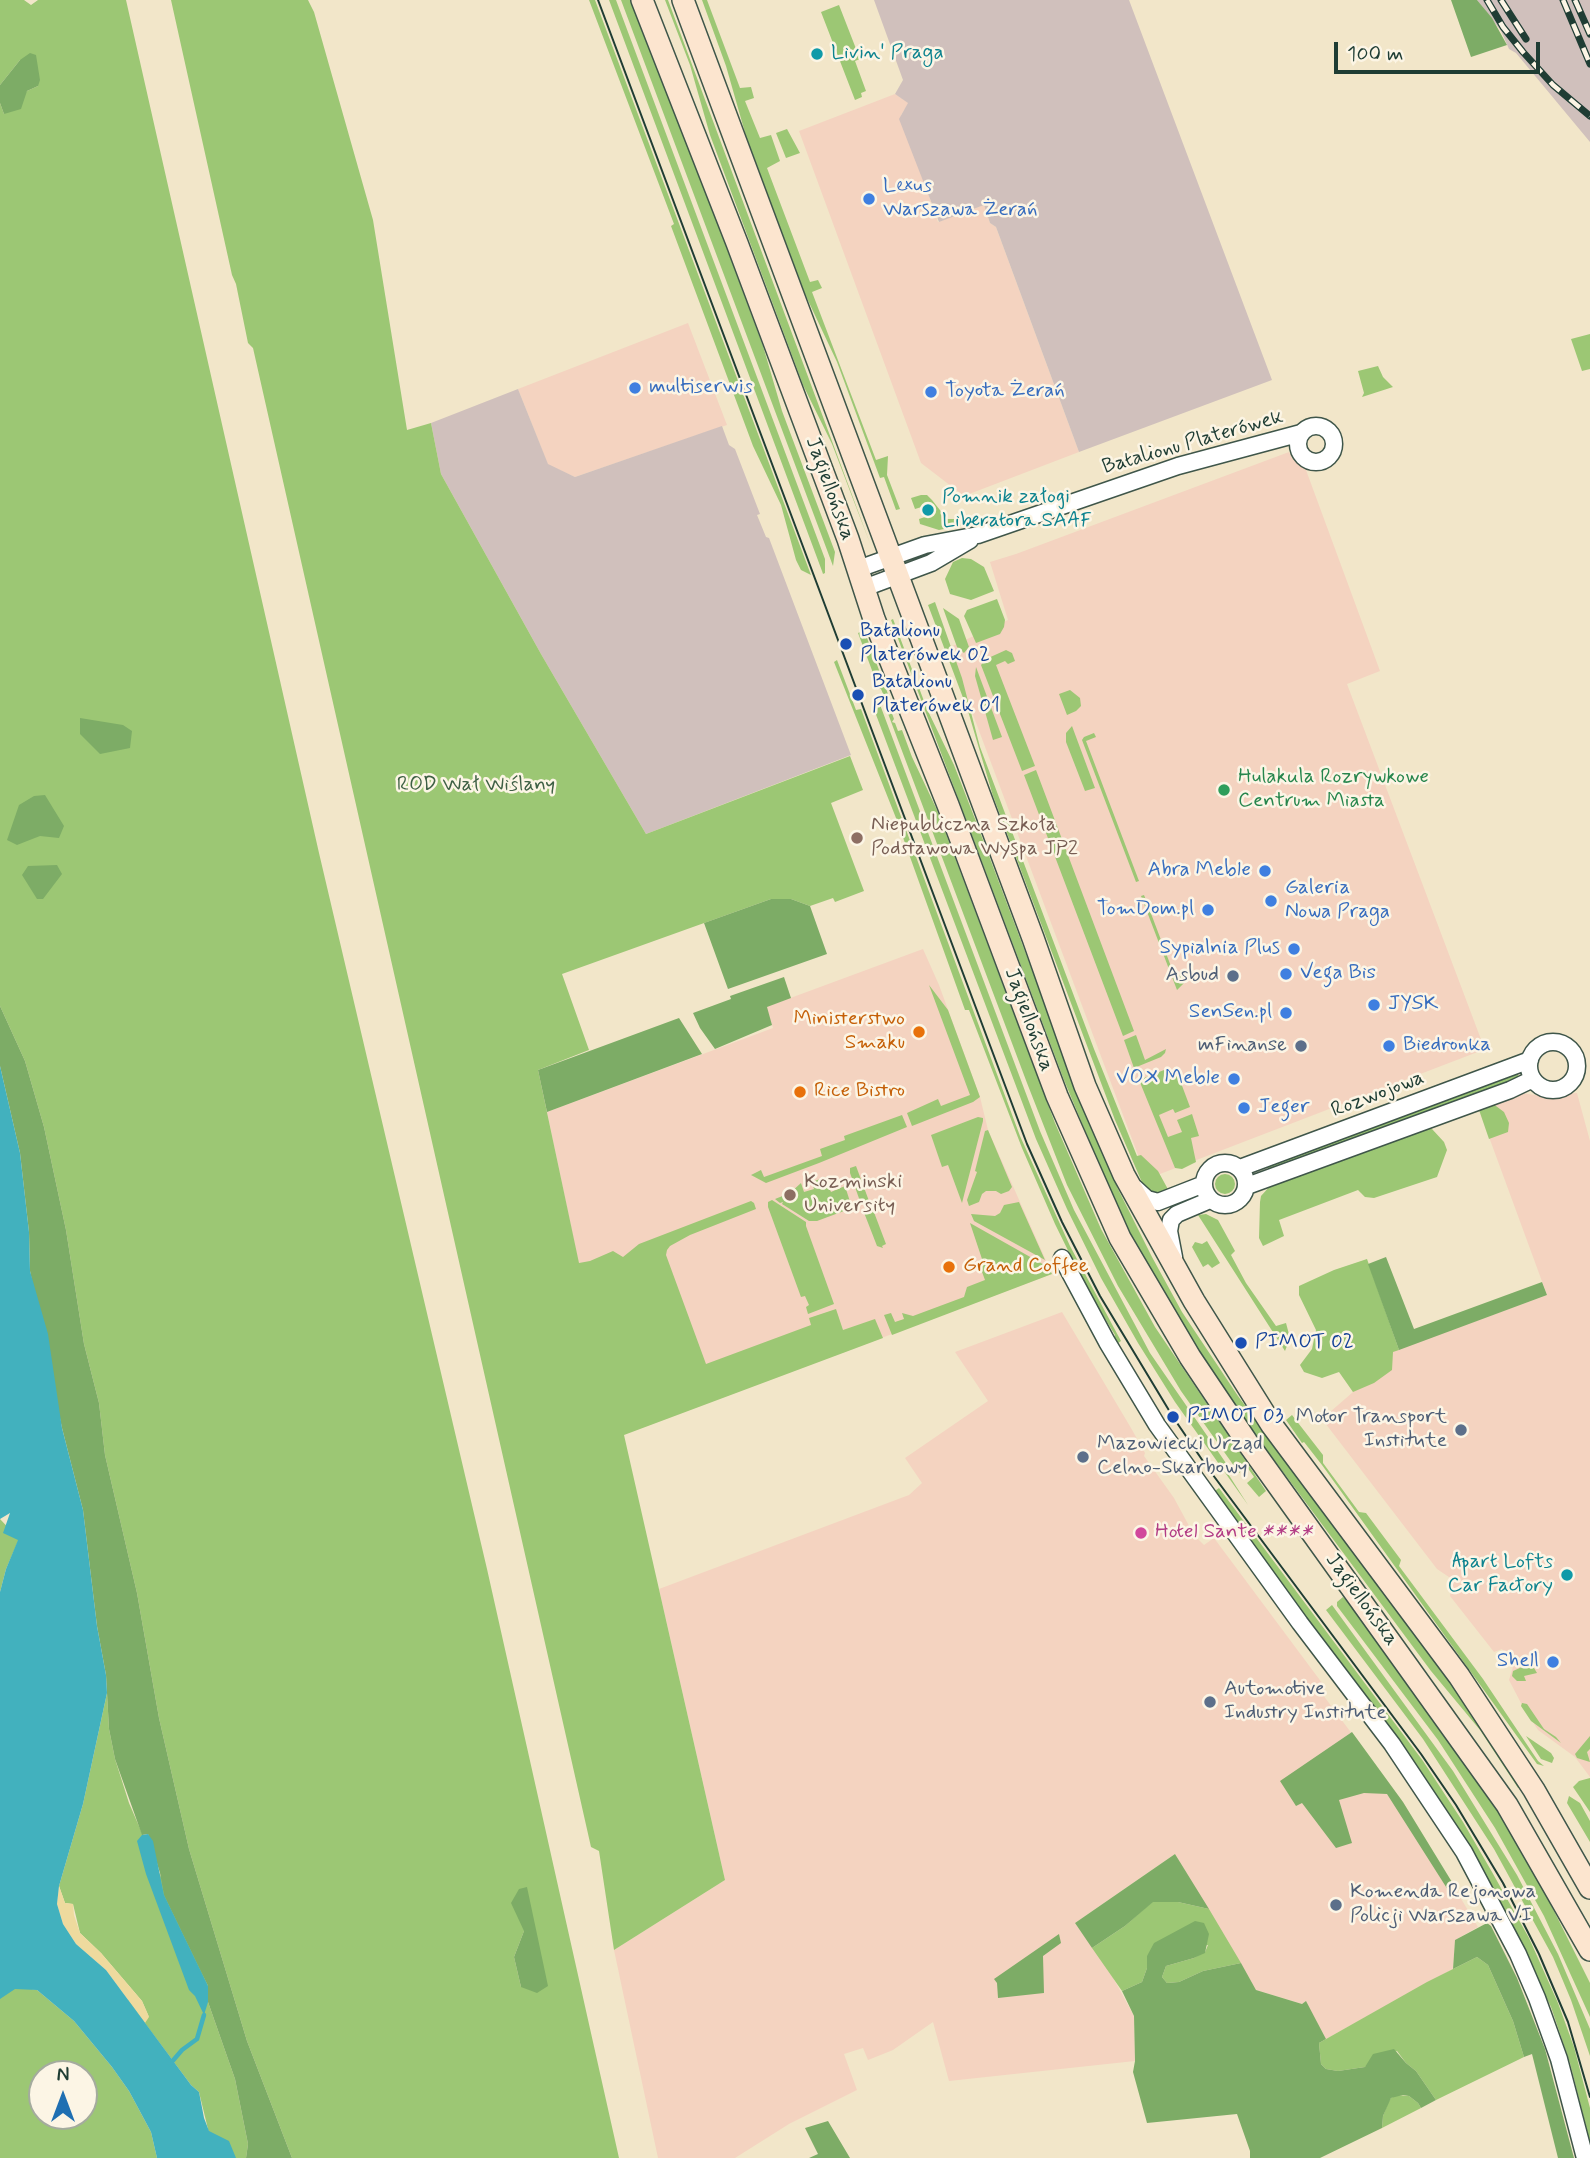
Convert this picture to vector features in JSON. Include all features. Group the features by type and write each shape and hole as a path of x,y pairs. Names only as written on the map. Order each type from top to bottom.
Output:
{"main road":[{"name":"Jagiellońska","path":"642,0 737,243 1057,1096 1120,1238 1189,1357 1247,1442 1507,1805 1545,1867 1590,1950"},
{"name":"Jagiellońska","path":"684,0 1033,938 1085,1086 1124,1175 1176,1270 1280,1436 1459,1676 1534,1790 1590,1888"}],"street":[{"name":"Batalionu Platerówek","path":"861,578 894,566 932,563 978,535 1178,466 1301,433"},
{"path":"1548,1042 1567,1047 1576,1063 1574,1076 1564,1087 1543,1087 1533,1079 1529,1066 1537,1048 1548,1042"},
{"name":"Rozwojowa","path":"1124,1175 1143,1197 1155,1202 1165,1201 1204,1184 1208,1172 1217,1165 1228,1163 1240,1168 1530,1060"},
{"name":"Rozwojowa","path":"1176,1270 1169,1231 1171,1220 1177,1214 1210,1200 1222,1206 1236,1203 1247,1186 1510,1090 1533,1079"},
{"path":"1240,1168 1247,1186"},
{"path":"1204,1184 1210,1200"},
{"path":"1062,1258 1107,1342 1157,1425 1392,1744 1464,1852 1518,1954 1537,1998 1559,2059 1586,2158"}],"shaded area":[{"path":"874,0 1129,0 1272,380 1079,452 996,227 990,223 984,205 939,222 899,119 908,103 895,94 903,80"},
{"path":"1477,0 1590,0 1590,142 1516,53 1509,49 1501,31"},
{"path":"895,94 909,103 901,115 938,222 984,205 990,223 996,227 1079,452 964,496 921,463 799,131"},
{"path":"688,323 727,425 575,477 548,465 518,389"},
{"path":"518,389 548,464 575,477 722,426 729,445 735,449 760,514 757,515 766,537 769,538 851,755 646,834 541,654 441,474 431,423"},
{"path":"1289,452 1306,470 1380,671 1347,684 1482,1042 1488,1048 1147,1179 948,648 1008,620 990,562"},
{"name":"Kozminski University","path":"923,949 980,1097 988,1130 1052,1274 615,1438 547,1112 773,1028 766,1007"},
{"name":"Motor Transport Institute","path":"1522,1093 1541,1096 1577,1093 1590,1141 1590,1777 1575,1757 1538,1730 1509,1680 1513,1667 1502,1649 1494,1652 1450,1596 1452,1579 1437,1569 1322,1419 1353,1392 1339,1371 1547,1295 1478,1107"},
{"path":"1062,1312 1131,1428 1145,1453 1144,1456 1174,1498 1194,1535 1204,1545 1214,1538 1325,1687 1320,1691 1403,1802 1478,1927 1455,1940 1453,1969 1326,2039 1306,2002 1302,2004 1256,1990 1175,1854 1075,1923 1110,1972 1134,2016 1135,2061 949,2081 933,2022 893,2050 868,2060 863,2048 844,2054 857,2090 789,2124 735,2158 658,2158 614,1950 725,1880 659,1589 909,1495 922,1483 905,1458 988,1401 955,1352"}],"green space":[{"path":"0,0 24,0 31,5 38,0 126,0 319,853 487,1569 619,2158 292,2158 247,2041 189,1849 159,1718 137,1593 105,1455 99,1403 84,1344 66,1230 44,1127 25,1061 0,1006 0,103 4,114 27,91 38,86 20,60 0,85","holes":["524,1931 521,1987 514,1957"]},
{"name":"ROD Wał Wiślany","path":"171,0 308,0 314,12 373,220 407,430 431,423 441,474 541,654 646,834 850,756 863,790 831,803 864,891 835,902 833,898 810,906 791,899 771,899 562,974 589,1050 538,1070 579,1263 613,1251 623,1257 639,1244 751,1201 754,1203 756,1209 690,1235 667,1250 666,1255 706,1364 811,1325 809,1318 836,1309 843,1330 875,1319 883,1338 624,1435 725,1880 614,1950 599,1851 591,1847 253,348 248,343"},
{"path":"589,0 595,0 811,575 801,570 796,560 781,505 753,446 671,226 674,224"},
{"path":"609,0 616,0 825,559 823,574 822,571"},
{"path":"621,0 634,0 675,109 763,346 782,411 835,552 833,566"},
{"path":"665,0 668,0 871,546 832,444 803,385 710,135 690,65"},
{"path":"702,0 707,0 740,88 751,87 754,98 745,101 760,138 771,135 780,161 767,168 810,282 818,280 822,288 812,292 876,460 888,456 887,475 900,509 896,510 884,477 880,478 837,362 805,294 746,136 726,66"},
{"path":"1451,0 1477,0 1492,18 1507,45 1471,57"},
{"path":"839,5 860,59 855,61 866,91 861,93 862,97 855,100 821,12"},
{"path":"30,53 36,55 40,80 38,86 27,91 21,109 4,114 0,103 0,85 20,60"},
{"path":"787,129 800,153 786,158 776,133"},
{"path":"1590,334 1590,369 1582,371 1571,339"},
{"path":"1378,366 1383,377 1393,387 1362,397 1364,393 1358,371"},
{"path":"927,495 947,519 965,515 969,524 939,530 920,524 919,519 931,515 928,505 915,509 911,498"},
{"path":"962,558 971,559 984,567 994,591 971,600 950,594 945,579 953,562"},
{"path":"997,599 1005,620 1004,627 1000,634 976,643 964,616 967,610"},
{"path":"935,602 962,678 980,747 1094,1049 1137,1156 1141,1155 1158,1171 1170,1193 1152,1194 1144,1187 1115,1120 993,796 968,711 928,605"},
{"path":"943,608 959,619 969,647 964,653 957,647"},
{"path":"893,619 927,709 954,765 1090,1124 1152,1257 1182,1312 1238,1396 1452,1683 1522,1788 1518,1788 1480,1730 1431,1671 1243,1418 1209,1370 1138,1249 1113,1198 1064,1080 891,620"},
{"path":"864,630 888,694 884,696 858,633"},
{"path":"1006,650 1012,653 1015,661 996,665 1035,766 1022,771 981,665 986,659"},
{"path":"837,660 856,710 861,709 1020,1136 1070,1246 1121,1341 1114,1346 1112,1342 1115,1335 1087,1289 1055,1224 1022,1148 969,1010 965,1010 896,818 834,662"},
{"path":"976,667 1002,737 993,740 975,676"},
{"path":"1070,690 1080,698 1081,706 1067,715 1059,694"},
{"path":"887,699 894,719 892,722 898,731 902,730 937,810 1055,1123 1101,1229 1155,1327 1266,1491 1259,1497 1247,1483 1254,1477 1247,1467 1239,1473 1181,1391 1118,1286 1067,1185 883,700"},
{"path":"879,702 1040,1131 1074,1210 1150,1353 1228,1466 1225,1469 1248,1505 1175,1402 1138,1343 1101,1278 1067,1209 1036,1139 872,704"},
{"path":"80,718 123,725 132,731 130,748 100,754 80,734"},
{"path":"1072,726 1095,788 1085,791 1066,742 1066,733"},
{"path":"1094,733 1096,737 1086,741 1139,881 1136,882 1082,740"},
{"path":"1036,770 1134,1031 1123,1036 1024,775"},
{"path":"45,795 64,826 59,838 40,836 17,845 7,840 19,805 34,796"},
{"path":"57,865 62,874 43,899 37,899 22,875 28,866"},
{"path":"1144,895 1175,977 1185,974 1184,983 1177,990 1141,896"},
{"path":"771,899 791,899 810,906 827,954 728,989 704,923"},
{"path":"784,977 791,998 767,1007 772,1025 715,1049 693,1013 731,999 730,996"},
{"path":"929,985 948,1010 980,1097 912,1126 907,1113 938,1099 941,1106 970,1095"},
{"path":"0,1006 25,1061 44,1127 66,1230 84,1344 99,1403 105,1455 137,1593 159,1718 189,1849 247,2041 292,2158 246,2158 248,2144 235,2079 208,2002 208,1986 164,1895 148,1834 142,1835 115,1759 109,1729 106,1675 97,1626 83,1510 62,1428 30,1271 29,1232 20,1153 0,1066"},
{"path":"679,1018 702,1054 547,1112 538,1070"},
{"path":"1136,1035 1145,1060 1166,1049 1165,1053 1134,1068 1124,1040"},
{"path":"1164,1070 1178,1075 1190,1107 1175,1113 1173,1109 1159,1115 1168,1137 1182,1132 1177,1120 1192,1114 1199,1136 1191,1138 1196,1162 1182,1169 1175,1168 1139,1080"},
{"path":"1518,1073 1518,1078 1269,1170 1267,1166"},
{"path":"1492,1103 1504,1112 1509,1123 1508,1132 1489,1139 1478,1107"},
{"path":"902,1115 907,1127 819,1163 766,1183 751,1175 761,1170 764,1177 822,1156 820,1149 845,1140 844,1136"},
{"path":"978,1117 983,1118 983,1121 962,1203 948,1165 942,1167 931,1135"},
{"path":"1424,1126 1432,1129 1444,1142 1447,1150 1437,1177 1374,1198 1365,1197 1358,1190 1279,1220 1284,1236 1263,1246 1259,1238 1260,1202 1261,1196 1270,1186"},
{"path":"988,1130 1012,1187 1001,1194 986,1191 979,1202 969,1206 967,1200 977,1172 975,1171 985,1131"},
{"path":"856,1166 869,1201 861,1204 850,1173 850,1168"},
{"path":"1225,1174 1232,1177 1235,1184 1232,1191 1225,1194 1218,1191 1215,1184 1218,1177"},
{"path":"825,1177 831,1192 845,1186 852,1208 817,1221 809,1221 775,1199 790,1193 801,1183 804,1192 814,1189 812,1182"},
{"path":"772,1200 806,1222 834,1304 808,1314 806,1307 809,1305 805,1296 801,1297 768,1207 768,1202"},
{"path":"1019,1202 1045,1260 974,1221 971,1214 995,1216 1004,1205"},
{"path":"872,1207 886,1244 883,1248 877,1246 863,1210"},
{"path":"1206,1214 1218,1220 1235,1251 1231,1255 1246,1283 1276,1326 1286,1323 1290,1338 1285,1351 1198,1215"},
{"path":"970,1223 1048,1267 1052,1274 892,1335 884,1315 891,1313 895,1322 904,1319 902,1313 913,1316 964,1297 967,1287 985,1280 978,1261 982,1259"},
{"path":"1207,1241 1220,1263 1212,1268 1208,1264 1203,1267 1192,1247 1195,1242 1202,1244"},
{"path":"1386,1257 1414,1329 1542,1282 1547,1295 1399,1350 1368,1264"},
{"path":"1367,1259 1399,1350 1393,1352 1392,1370 1374,1383 1353,1392 1339,1372 1322,1378 1304,1372 1300,1365 1312,1349 1316,1330 1299,1295 1299,1286"},
{"path":"1292,1415 1323,1455 1323,1463 1359,1512 1366,1513 1401,1560 1399,1566 1544,1766 1537,1764 1322,1465 1304,1442 1302,1443 1286,1420"},
{"path":"1219,1488 1423,1761 1492,1872 1529,1938 1574,2047 1590,2108 1590,2142 1570,2063 1551,2007 1495,1892 1457,1826 1417,1765 1212,1493"},
{"path":"0,1519 19,1539 6,1569 0,1592"},
{"path":"1343,1597 1362,1617 1492,1799 1534,1871 1590,1983 1590,2017 1544,1916 1495,1828 1438,1740 1337,1606 1337,1602"},
{"path":"1332,1605 1453,1771 1517,1875 1558,1954 1590,2029 1590,2056 1553,1957 1494,1849 1423,1739 1326,1610"},
{"path":"1531,1663 1537,1673 1524,1676 1526,1681 1517,1681 1512,1676 1513,1671"},
{"path":"107,1693 109,1729 115,1759 129,1803 208,1986 208,2002 235,2079 248,2144 246,2158 215,2158 199,2092 127,1999 149,2017 142,2001 80,1933 73,1904 65,1903 59,1886 83,1804"},
{"path":"1522,1703 1527,1704 1544,1729 1561,1743 1531,1721 1521,1706"},
{"path":"1352,1732 1403,1802 1455,1887 1448,1890 1387,1794 1364,1793 1339,1800 1352,1843 1336,1848 1302,1803 1296,1806 1280,1781"},
{"path":"1526,1736 1551,1753 1554,1758 1552,1763 1541,1759"},
{"path":"1590,1736 1590,1749 1587,1752 1590,1762 1577,1758 1575,1754"},
{"path":"1590,1778 1590,1812 1573,1787 1579,1781"},
{"path":"1569,1796 1580,1803 1590,1821 1590,1842 1567,1803"},
{"path":"1175,1854 1209,1909 1178,1902 1153,1902 1125,1926 1092,1948 1075,1923"},
{"path":"527,1887 548,1986 537,1993 521,1987 514,1957 524,1931 511,1903 519,1889"},
{"path":"1153,1901 1178,1902 1209,1909 1241,1963 1203,1971 1179,1982 1167,1983 1162,1977 1166,1966 1194,1958 1205,1952 1208,1945 1147,1956 1147,1968 1142,1982 1122,1991 1092,1948 1125,1926"},
{"path":"1195,1921 1204,1923 1209,1934 1205,1953 1166,1966 1162,1977 1167,1983 1179,1982 1203,1971 1241,1963 1256,1990 1302,2004 1306,2001 1326,2039 1319,2043 1321,2064 1326,2069 1338,2071 1365,2067 1373,2054 1394,2049 1416,2071 1436,2100 1421,2108 1409,2096 1391,2098 1383,2116 1382,2128 1320,2158 1250,2158 1237,2114 1147,2123 1133,2072 1134,2016 1122,1991 1142,1982 1147,1968 1147,1956 1154,1943"},
{"path":"1487,1923 1517,1978 1545,2049 1574,2158 1558,2158 1532,2054 1524,2057 1513,2021 1488,1965 1477,1957 1453,1969 1455,1940"},
{"path":"1059,1934 1061,1943 1043,1956 1044,1993 998,1998 997,1983 994,1979"},
{"path":"1477,1957 1488,1965 1513,2021 1524,2057 1436,2100 1416,2071 1397,2051 1365,2067 1338,2071 1326,2069 1321,2064 1319,2043"},
{"path":"0,1984 37,1990 74,2021 129,2091 151,2132 157,2158 0,2158"},
{"path":"1397,2095 1409,2096 1421,2108 1382,2128 1388,2103"},
{"path":"828,2121 850,2158 809,2158 818,2154 805,2128"}],"sand":[{"path":"59,1886 65,1903 73,1904 80,1933 142,2001 149,2017 145,2023 106,1970 76,1944 63,1924 57,1904"}],"water":[{"path":"0,1066 20,1153 29,1232 30,1271 48,1334 62,1428 83,1510 97,1626 106,1675 107,1693 83,1804 59,1886 57,1904 63,1924 76,1944 106,1970 191,2085 199,2092 209,2131 229,2141 236,2158 157,2158 151,2132 129,2091 74,2021 37,1990 15,1989 0,1999 0,1592 18,1540 3,1533 10,1513 0,1519"},
{"path":"148,1834 153,1841 164,1895 208,1986 208,2002 204,2015 189,1990 146,1874 137,1841 142,1835"}],"waterway":[{"path":"170,2064 182,2050 197,2039 204,2015"}],"tram line":[{"path":"598,0 1027,1144 1062,1222 1100,1296 1173,1417 1456,1805 1503,1883 1539,1954 1568,2022 1590,2097"}],"railway":[{"path":"1487,0 1503,27 1523,52 1553,85 1590,116"},
{"path":"1501,0 1526,39"},
{"path":"1563,0 1590,64"},
{"path":"1575,0 1590,34"}],"place":[{"name":"Livin' Praga","path":"817,54"},
{"name":"Lexus Warszawa Żerań","path":"869,199"},
{"name":"multiserwis","path":"635,388"},
{"name":"Toyota Żerań","path":"931,392"},
{"name":"Pomnik załogi Liberatora SAAF","path":"928,510"},
{"name":"Batalionu Platerówek 02","path":"846,644"},
{"name":"Batalionu Platerówek 01","path":"858,695"},
{"name":"Hulakula Rozrywkowe Centrum Miasta","path":"1224,790"},
{"name":"Niepubliczna Szkoła Podstawowa Wyspa JP2","path":"857,838"},
{"name":"Abra Meble","path":"1265,871"},
{"name":"Galeria Nowa Praga","path":"1271,901"},
{"name":"TomDom.pl","path":"1208,910"},
{"name":"Sypialnia Plus","path":"1294,949"},
{"name":"Vega Bis","path":"1286,974"},
{"name":"Asbud","path":"1233,976"},
{"name":"JYSK","path":"1374,1005"},
{"name":"SenSen.pl","path":"1286,1013"},
{"name":"Ministerstwo Smaku","path":"919,1032"},
{"name":"mFinanse","path":"1301,1046"},
{"name":"Biedronka","path":"1389,1046"},
{"name":"VOX Meble","path":"1234,1079"},
{"name":"Rice Bistro","path":"800,1092"},
{"name":"Jeger","path":"1244,1108"},
{"name":"Kozminski University","path":"790,1195"},
{"name":"Grand Coffee","path":"949,1267"},
{"name":"PIMOT 02","path":"1241,1343"},
{"name":"PIMOT 03","path":"1173,1417"},
{"name":"Motor Transport Institute","path":"1461,1430"},
{"name":"Mazowiecki Urząd Celno-Skarbowy","path":"1083,1457"},
{"name":"Hotel Sante ****","path":"1141,1533"},
{"name":"Apart Lofts Car Factory","path":"1567,1575"},
{"name":"Shell","path":"1553,1662"},
{"name":"Automotive Industry Institute","path":"1210,1702"},
{"name":"Komenda Rejonowa Policji Warszawa VI","path":"1336,1905"}]}
